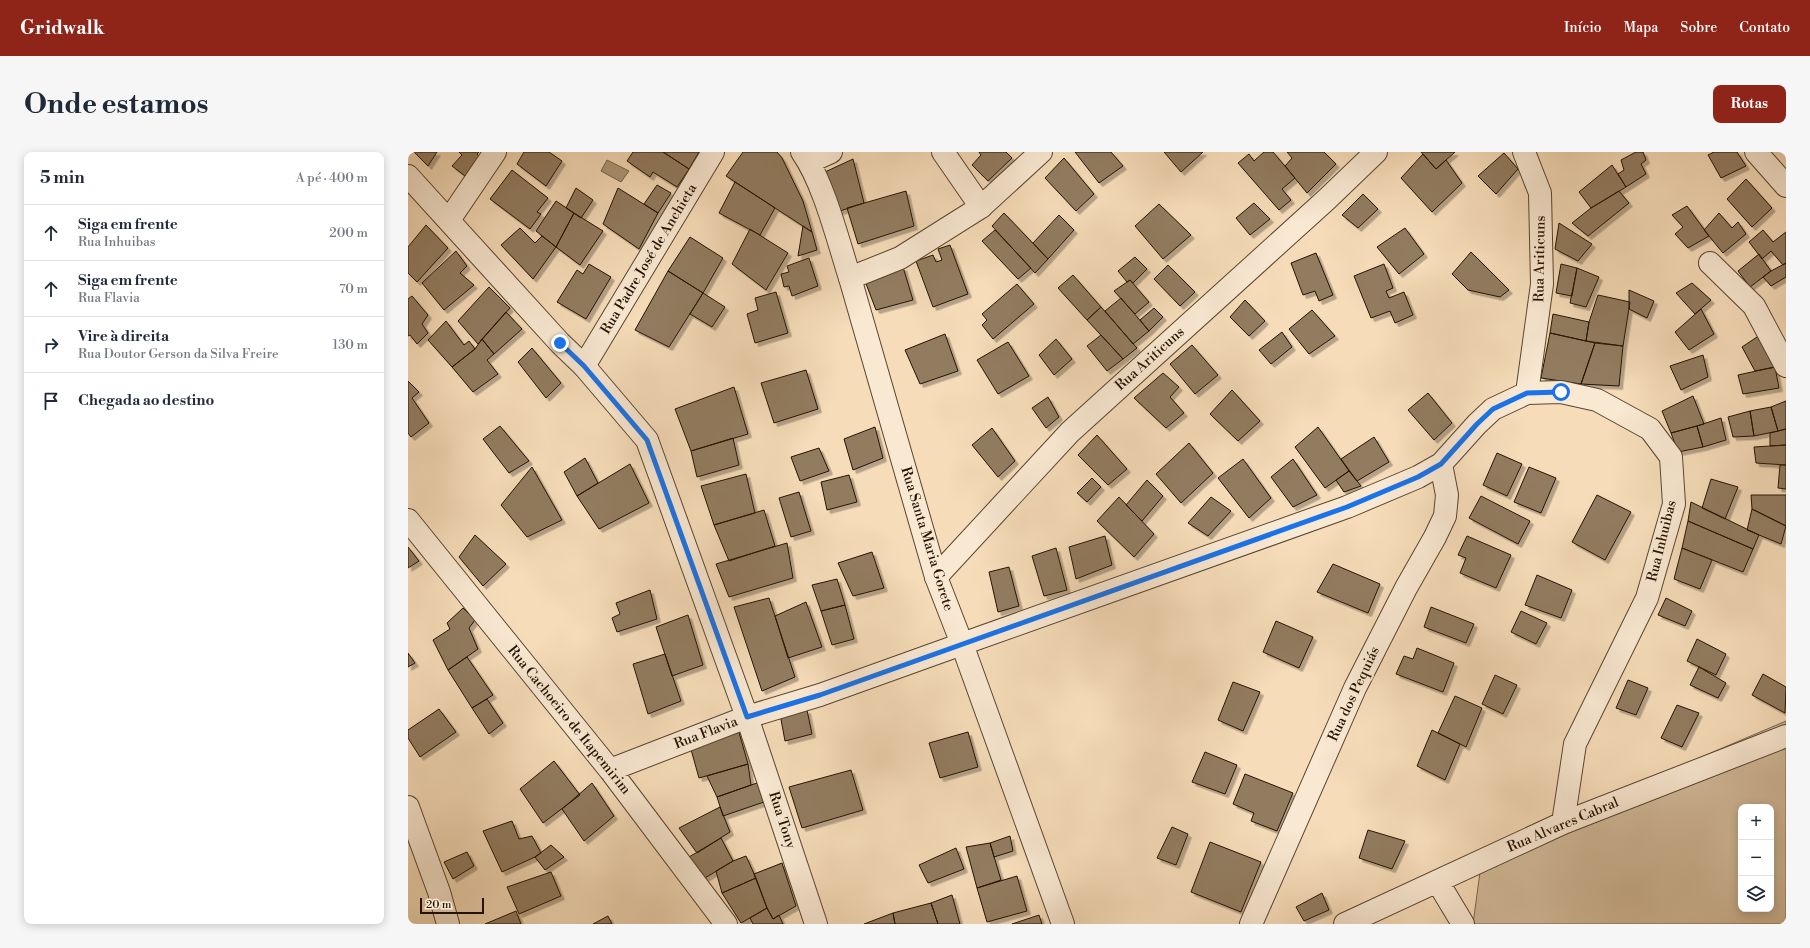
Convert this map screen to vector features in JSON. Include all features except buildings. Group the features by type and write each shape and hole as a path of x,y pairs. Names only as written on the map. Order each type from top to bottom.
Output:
{"street":[{"path":"449,220 495,152"},
{"name":"Rua Padre José de Anchieta","path":"584,366 714,152"},
{"path":"806,157 831,152"},
{"path":"943,152 981,207"},
{"path":"850,278 900,258 981,207 1041,152"},
{"name":"Rua Ariticuns","path":"936,577 1070,432 1326,200 1376,152"},
{"name":"Rua Ariticuns","path":"1524,152 1540,194 1542,284 1527,393"},
{"path":"1756,152 1786,186"},
{"name":"Rua Santa Maria Gorete","path":"806,157 823,195 850,278 936,577 962,644 1063,924"},
{"name":"Rua Tony","path":"408,176 560,343 584,366 647,440 747,717 816,924"},
{"path":"1710,263 1754,306 1786,366"},
{"name":"Rua Inhuibas","path":"962,644 1347,507 1418,477 1441,464 1477,424 1493,409 1527,393 1561,392 1597,400 1650,429 1672,457 1674,504 1648,598 1575,744 1562,823"},
{"name":"Rua dos Pequiás","path":"1251,924 1355,688 1445,516 1447,495 1441,464"},
{"name":"Rua Cachoeiro de Itapemirim","path":"408,520 610,770 726,924"},
{"name":"Rua Flavia","path":"610,770 747,717 820,695 962,644"},
{"name":"Rua Alvares Cabral","path":"1344,924 1562,823 1786,736"},
{"path":"408,807 439,892 448,924"},
{"path":"1436,882 1442,889 1463,924"}],"shaded area":[{"path":"607,160 629,171 621,182 601,171"},
{"path":"1786,721 1786,924 1473,924 1483,850"}],"route":[{"path":"560,343 584,366 647,440 747,717 820,695 1347,507 1418,477 1441,464 1477,424 1493,409 1527,393 1561,392"}]}
